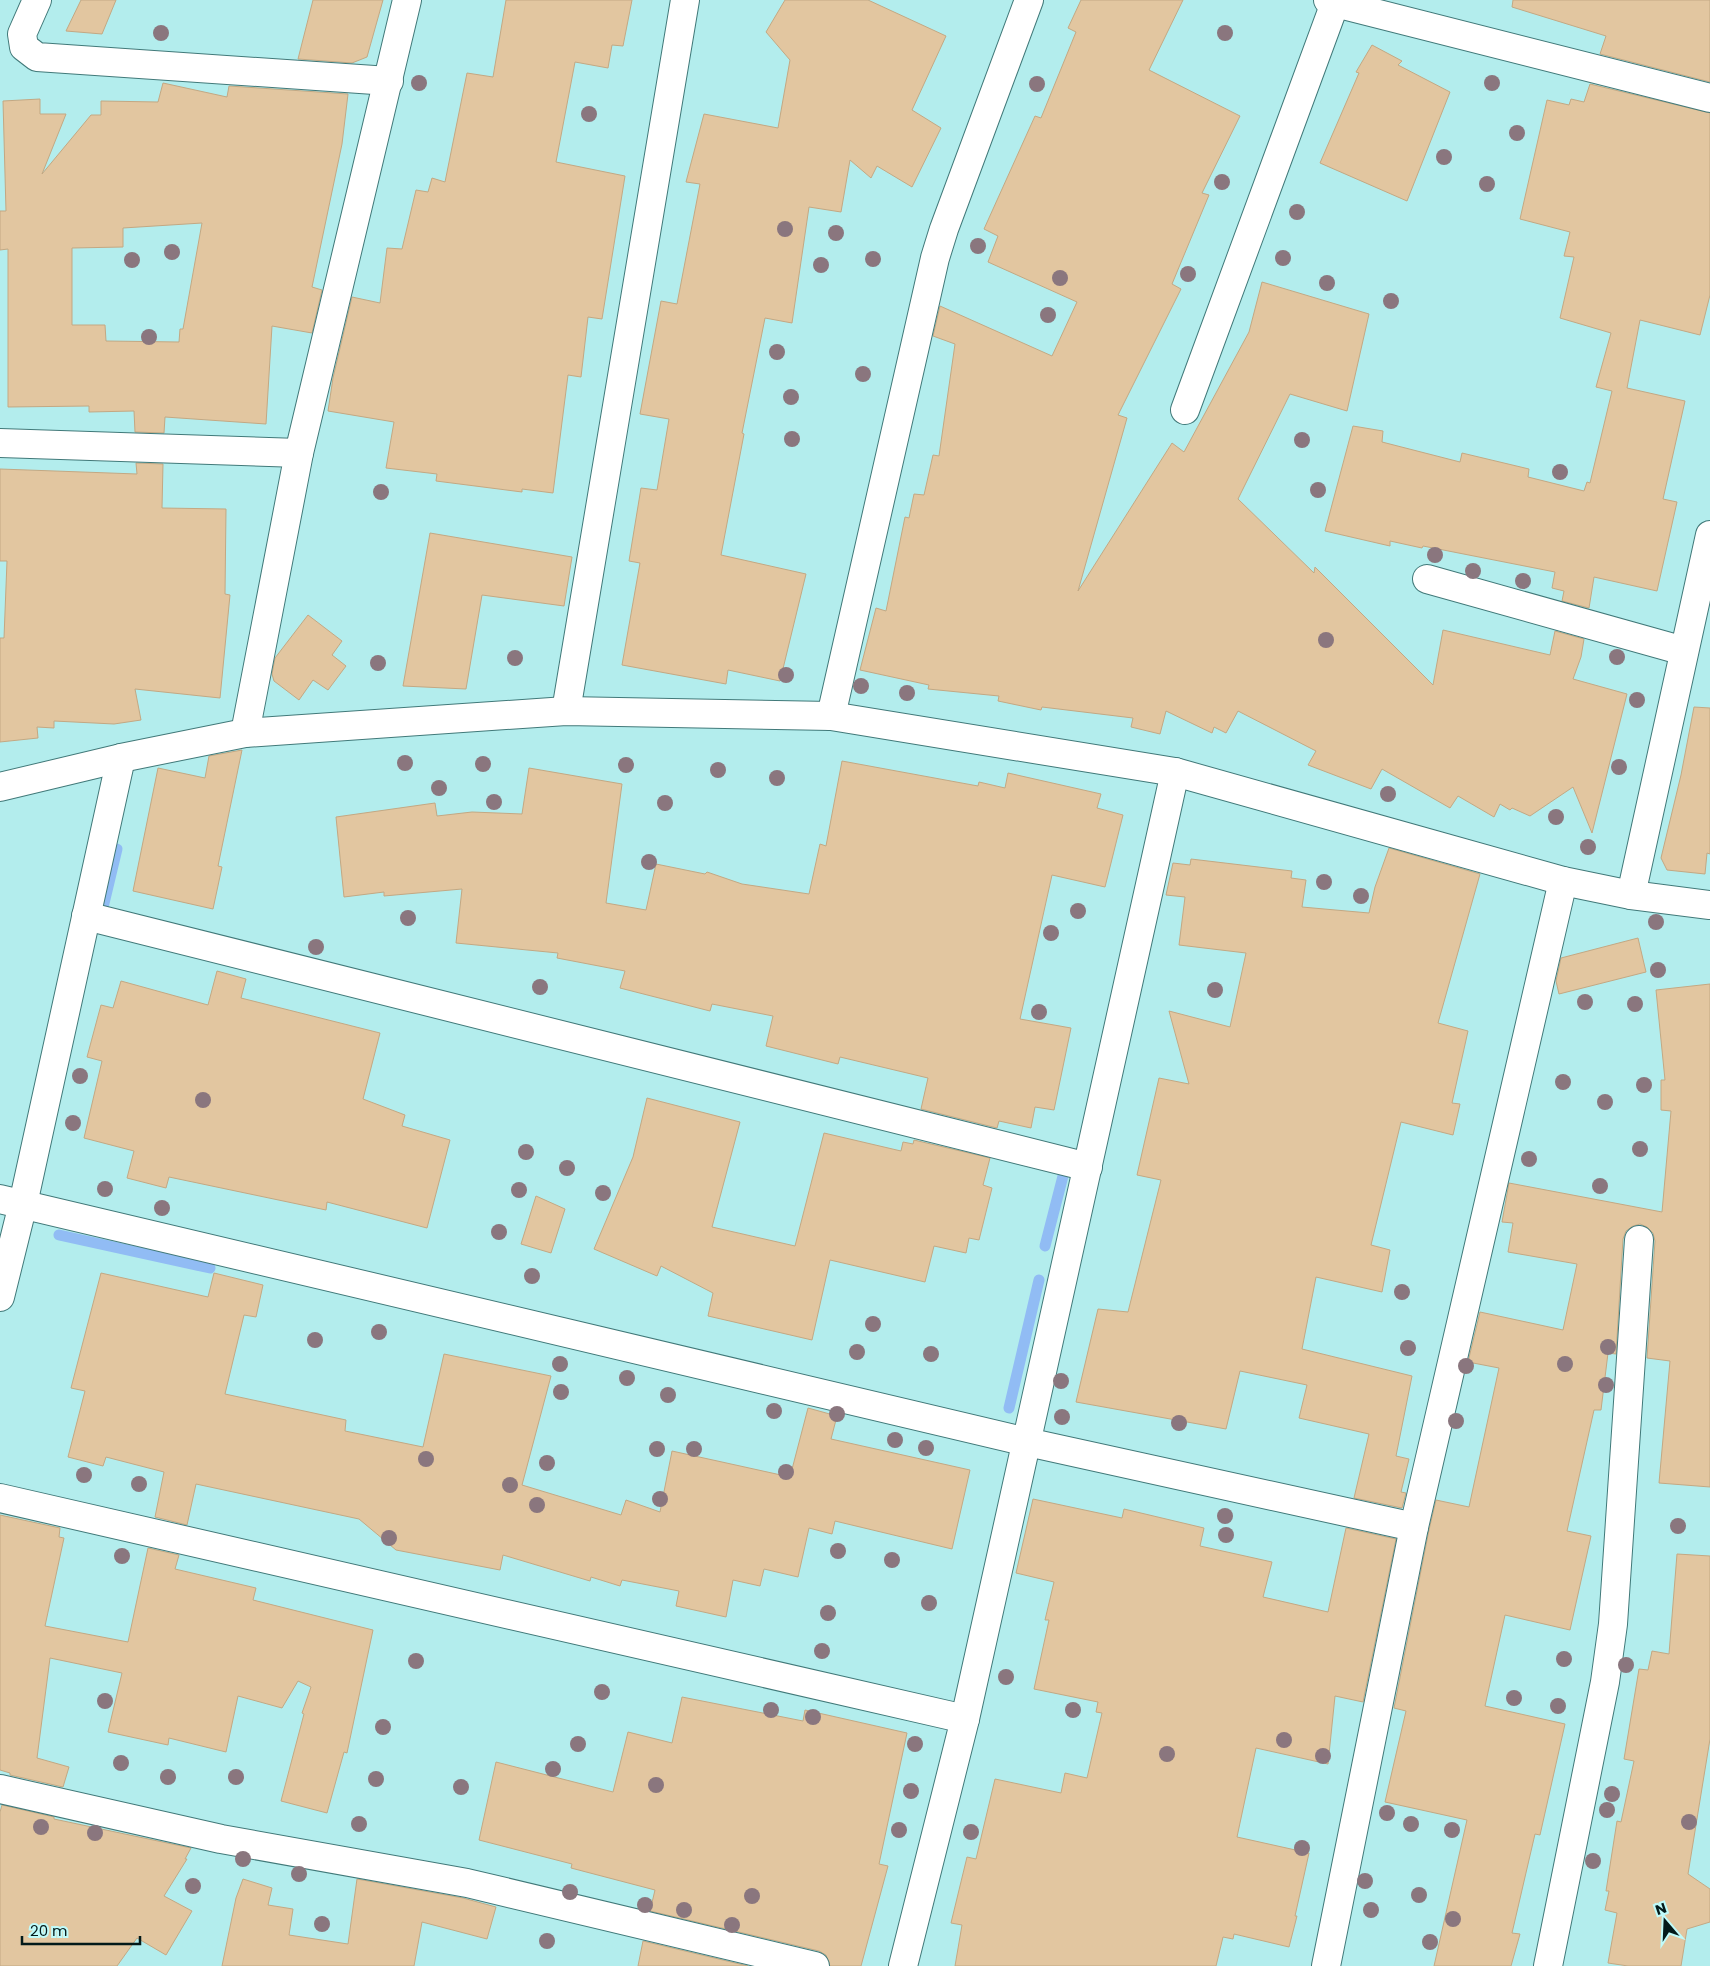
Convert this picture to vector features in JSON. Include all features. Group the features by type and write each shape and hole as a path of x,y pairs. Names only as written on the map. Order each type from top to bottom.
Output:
{"street":[{"path":"37,0 22,34 24,47 37,57 389,82"},
{"path":"245,733 299,453 389,82 407,0"},
{"path":"566,711 685,0"},
{"path":"831,716 935,258 1029,0"},
{"path":"1185,410 1332,2 1710,98"},
{"path":"0,443 299,453"},
{"path":"1631,895 1710,535"},
{"path":"1427,579 1684,651"},
{"path":"0,787 120,758 245,733 566,711 831,716 1176,772 1563,881 1631,895 1710,905"},
{"path":"0,1297 11,1202 86,916 120,758"},
{"path":"903,1966 965,1718 1176,772"},
{"path":"1326,1966 1414,1527 1563,881"},
{"path":"86,916 1088,1167"},
{"path":"11,1202 1027,1442 1414,1527"},
{"path":"1548,1966 1605,1682 1613,1624 1639,1240"},
{"path":"0,1498 965,1718"},
{"path":"0,1789 221,1839 467,1883 814,1966"}],"building":[{"path":"81,0 116,0 102,34 66,31"},
{"path":"313,0 383,0 367,57 352,63 298,59"},
{"path":"506,0 632,0 623,46 612,45 608,68 575,62 556,162 625,176 602,319 588,317 581,377 568,375 553,493 522,489 522,492 436,481 437,474 386,468 394,422 328,411 333,378 352,297 380,303 387,248 402,249 416,190 428,192 432,178 445,182 467,73 493,77"},
{"path":"785,0 868,0 946,36 912,110 941,128 912,187 877,166 871,178 850,160 841,212 809,207 792,323 765,318 742,433 744,434 721,555 806,574 780,681 728,670 726,684 622,665 640,563 629,561 641,488 657,490 669,419 640,414 661,301 677,304 700,184 686,182 704,114 778,128 790,60 766,32"},
{"path":"1081,0 1183,0 1149,70 1240,116 1202,193 1209,195 1172,284 1181,289 1118,415 1127,418 1078,591 1172,443 1184,452 1249,332 1262,282 1369,314 1347,411 1290,394 1238,499 1314,573 1315,567 1433,685 1443,630 1550,655 1555,631 1584,639 1581,657 1573,679 1627,694 1592,833 1573,787 1530,816 1512,808 1510,810 1500,804 1494,817 1458,796 1450,808 1382,769 1371,789 1308,765 1316,751 1238,711 1226,733 1214,727 1212,733 1166,711 1160,734 1131,727 1133,718 1042,707 1041,710 998,701 999,696 928,689 929,685 860,670 876,608 886,611 905,517 909,518 914,494 924,495 933,455 939,456 955,344 933,336 940,306 1052,356 1077,302 988,262 998,236 984,229 1035,116 1041,118 1076,32 1068,28"},
{"path":"1513,0 1710,0 1710,82 1600,54 1606,36 1512,7"},
{"path":"1372,45 1402,61 1398,65 1450,92 1407,201 1320,163 1359,73 1356,72"},
{"path":"163,83 227,97 229,86 348,94 342,144 312,287 322,290 312,333 272,326 266,424 165,417 164,433 135,432 134,411 89,412 89,406 8,407 8,249 0,250 0,211 6,211 3,101 40,99 40,114 66,114 42,174 91,115 101,115 101,101 158,102","holes":["202,223 183,329 180,329 179,342 106,341 105,325 72,325 72,248 123,247 123,228"]},
{"path":"1590,84 1710,113 1710,295 1700,335 1640,320 1627,388 1685,401 1663,499 1677,502 1657,591 1594,577 1589,608 1562,601 1564,591 1552,588 1555,572 1423,546 1422,548 1390,541 1390,546 1325,531 1353,426 1383,431 1382,442 1460,462 1462,453 1529,469 1528,477 1584,491 1587,482 1590,483 1612,391 1596,387 1611,333 1560,318 1574,257 1564,256 1570,232 1520,219 1547,100 1569,105 1571,99 1584,102"},
{"path":"136,463 163,464 162,508 226,509 225,594 230,595 220,698 135,689 141,720 114,724 54,721 54,728 37,727 38,738 0,742 0,638 4,638 7,561 0,561 0,469 137,474"},
{"path":"430,533 572,557 564,606 482,595 466,689 403,686"},
{"path":"308,615 342,641 332,655 346,666 328,690 313,680 299,700 274,681 272,674 275,658"},
{"path":"1694,707 1710,708 1710,854 1707,853 1705,874 1667,870 1661,858 1681,775"},
{"path":"242,750 218,866 222,867 213,909 133,891 158,768 205,778 209,756"},
{"path":"842,761 978,786 979,782 1005,788 1008,773 1101,794 1097,808 1123,815 1105,887 1052,875 1020,1019 1071,1028 1054,1110 1035,1107 1031,1128 999,1121 997,1128 921,1109 928,1078 840,1057 838,1064 766,1046 773,1016 712,1004 710,1011 620,988 625,971 557,958 558,953 456,943 462,889 384,896 384,892 344,897 336,817 435,803 437,816 472,812 522,814 529,768 622,784 606,903 646,910 656,864 705,874 707,872 742,884 809,894 820,844 826,846"},
{"path":"1389,848 1480,874 1438,1023 1468,1031 1452,1103 1460,1104 1453,1135 1401,1122 1371,1245 1390,1250 1382,1292 1316,1277 1302,1349 1412,1376 1396,1456 1409,1459 1401,1492 1406,1493 1402,1508 1354,1498 1369,1434 1299,1418 1307,1385 1240,1371 1226,1429 1076,1402 1098,1309 1128,1312 1161,1180 1137,1175 1159,1078 1189,1084 1169,1011 1230,1027 1246,953 1179,945 1185,897 1166,895 1173,863 1190,865 1191,859 1292,871 1291,878 1306,880 1302,907 1369,913 1375,887"},
{"path":"1638,938 1646,972 1559,994 1556,981 1561,958"},
{"path":"217,971 246,979 241,998 380,1033 363,1099 405,1115 402,1126 450,1140 427,1228 327,1202 326,1210 169,1177 166,1188 127,1178 134,1151 84,1138 102,1061 87,1057 101,1005 113,1008 121,981 208,1005"},
{"path":"1710,984 1710,1487 1659,1483 1670,1361 1647,1358 1655,1241 1653,1233 1647,1227 1640,1224 1626,1231 1623,1239 1616,1354 1608,1353 1601,1410 1594,1410 1567,1531 1591,1536 1570,1630 1505,1615 1485,1706 1565,1724 1540,1835 1535,1834 1512,1933 1520,1934 1511,1966 1434,1966 1467,1820 1385,1802 1406,1711 1394,1708 1429,1530 1436,1500 1469,1507 1499,1368 1468,1362 1480,1312 1563,1330 1577,1264 1508,1252 1513,1223 1502,1222 1509,1183 1662,1212 1671,1111 1661,1110 1661,1080 1665,1080 1656,990"},
{"path":"647,1098 740,1122 712,1227 795,1246 824,1133 901,1151 903,1142 913,1144 914,1140 990,1158 983,1185 992,1188 979,1240 969,1238 966,1253 934,1246 925,1282 830,1260 812,1340 708,1316 713,1293 661,1266 657,1276 594,1249 633,1157"},
{"path":"536,1196 565,1209 551,1253 521,1244"},
{"path":"101,1273 208,1297 214,1273 263,1285 256,1317 244,1315 225,1394 346,1420 345,1431 423,1447 444,1354 551,1376 522,1485 621,1515 626,1500 660,1512 672,1451 790,1477 808,1408 837,1416 831,1439 970,1470 952,1549 835,1521 832,1534 809,1528 798,1577 764,1569 760,1586 733,1580 726,1617 676,1606 679,1591 622,1580 620,1586 591,1577 590,1581 503,1555 500,1570 396,1550 359,1519 196,1484 187,1525 155,1517 164,1472 106,1457 103,1466 68,1457 85,1391 71,1388"},
{"path":"1033,1499 1122,1518 1124,1509 1204,1528 1200,1546 1272,1562 1263,1597 1328,1612 1346,1528 1396,1539 1363,1702 1335,1696 1328,1764 1256,1748 1237,1837 1309,1853 1289,1947 1234,1934 1233,1939 1223,1937 1216,1966 955,1966 962,1925 951,1923 967,1857 976,1859 995,1779 1061,1793 1065,1773 1087,1778 1102,1713 1096,1712 1098,1702 1034,1689 1049,1620 1045,1620 1054,1582 1016,1573"},
{"path":"0,1515 60,1528 59,1537 64,1538 45,1626 128,1642 148,1548 179,1555 175,1569 256,1588 253,1600 373,1630 347,1753 344,1752 327,1813 281,1801 304,1714 302,1713 311,1687 298,1681 282,1708 238,1696 226,1752 169,1738 168,1745 108,1732 122,1673 50,1658 37,1758 69,1767 63,1787 10,1775 10,1773 0,1770"},
{"path":"1677,1554 1710,1556 1710,1739 1688,1874 1710,1889 1710,1922 1687,1929 1681,1966 1628,1966 1608,1963 1617,1913 1605,1910 1609,1891 1606,1891 1617,1821 1621,1822 1634,1761 1624,1759 1639,1669 1648,1670 1652,1651 1669,1654"},
{"path":"682,1697 803,1721 805,1710 907,1733 879,1864 888,1866 861,1966 830,1966 826,1955 819,1951 650,1911 655,1890 571,1868 572,1864 479,1840 496,1762 613,1792 628,1732 672,1743"},
{"path":"2,1805 54,1817 54,1819 191,1848 185,1859 187,1859 164,1896 192,1911 166,1955 137,1938 117,1966 0,1966 0,1812"},
{"path":"243,1879 272,1888 268,1905 293,1909 289,1935 348,1944 357,1879 463,1898 496,1907 487,1939 422,1922 414,1966 222,1966 236,1898"},
{"path":"643,1941 748,1966 638,1966"}],"waterway":[{"path":"100,920 117,849"},
{"path":"1045,1246 1063,1176"},
{"path":"59,1235 210,1268"},
{"path":"1009,1408 1039,1280"}]}
